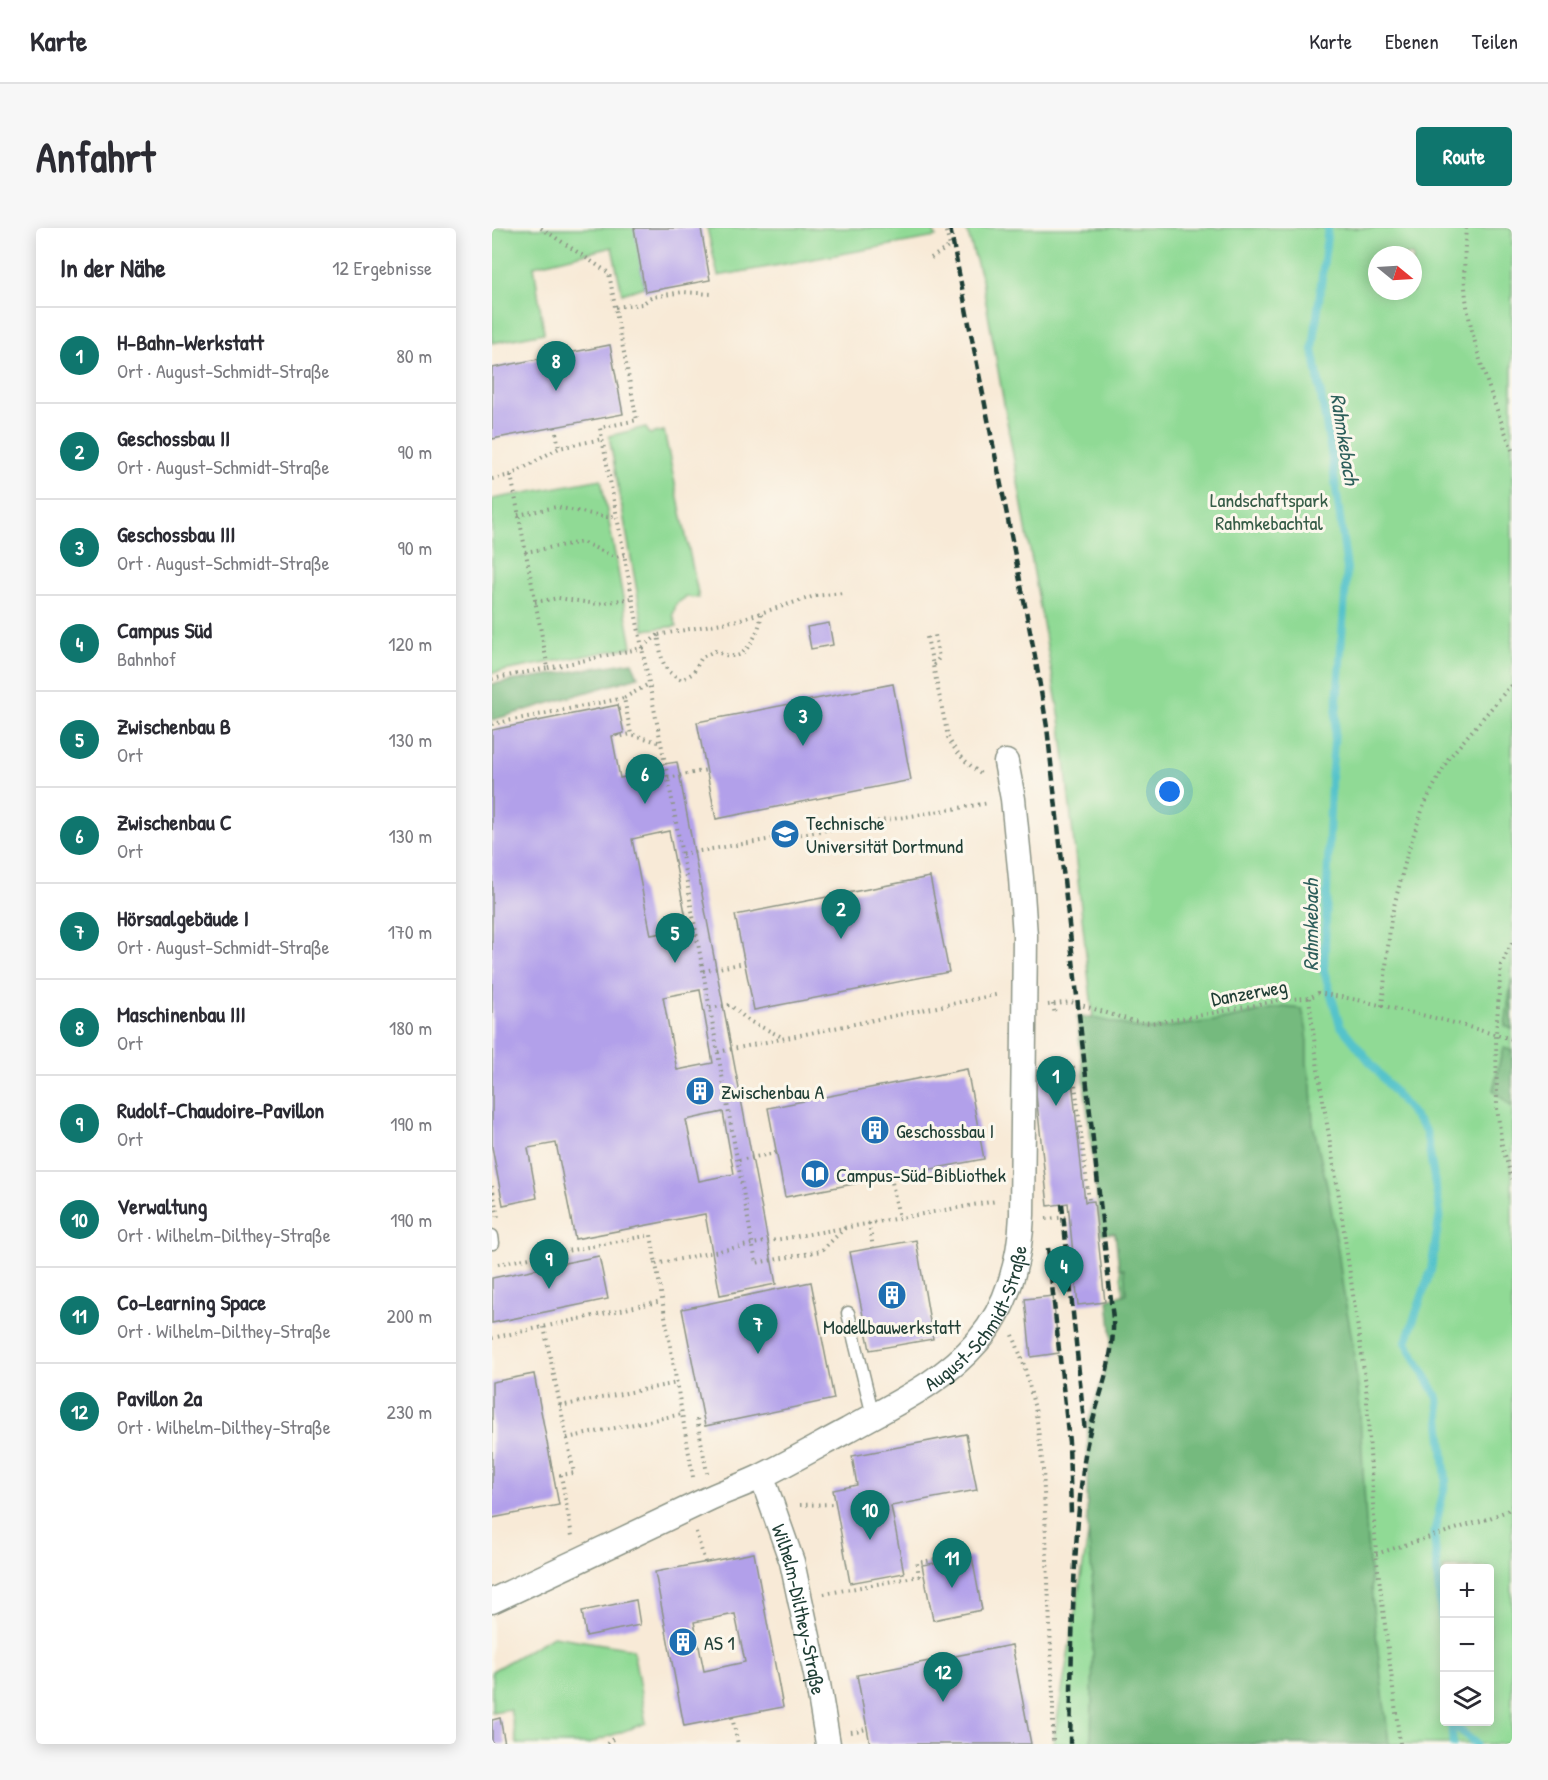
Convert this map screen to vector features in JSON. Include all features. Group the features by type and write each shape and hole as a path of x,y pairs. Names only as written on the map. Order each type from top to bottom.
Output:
{"street":[{"name":"August-Schmidt-Straße","path":"492,1601 704,1501 762,1477 928,1386 962,1358 992,1323 1003,1303 1021,1241 1025,936 1013,799 1006,762"},
{"name":"Wilhelm-Dilthey-Straße","path":"762,1477 792,1562 818,1684 828,1744"}],"lane":[{"path":"492,1236 492,1243"},
{"path":"848,1313 873,1416"}],"path":[{"path":"541,228 609,273 637,420 600,428 668,778 756,1263 821,1251 846,1227"},
{"path":"931,258 950,246 945,228"},
{"path":"1466,228 1464,259 1468,310 1479,356 1512,450"},
{"path":"615,307 642,304 652,297 683,292 712,294"},
{"path":"555,427 560,448"},
{"path":"492,479 511,475 560,448 602,439"},
{"path":"511,475 548,668"},
{"path":"518,515 556,507 607,517 616,516"},
{"path":"525,552 582,543 615,557 624,555"},
{"path":"492,679 642,648 658,635 738,620 815,596 843,593"},
{"path":"535,602 558,598 597,604 632,598"},
{"path":"658,635 664,665 670,675 682,680 693,673 702,657 715,651 737,656 746,650 759,630 762,621 761,614"},
{"path":"934,666 939,658 935,635"},
{"path":"927,636 944,723 951,743 960,757 986,778"},
{"path":"492,724 624,698 649,684"},
{"path":"1382,1006 1391,918 1408,851 1424,805 1448,759 1512,684"},
{"path":"624,698 631,734"},
{"path":"617,735 618,737 631,734 661,743"},
{"path":"668,778 707,770"},
{"path":"682,854 1013,799"},
{"path":"1512,943 1501,965 1496,1034 1497,1108 1502,1144 1512,1179"},
{"path":"703,971 745,963"},
{"path":"718,1052 1004,993 1024,991"},
{"name":"Danzerweg","path":"1060,1003 1071,1002 1133,1021 1151,1023 1287,999 1309,998 1318,993 1358,1000 1512,1040"},
{"path":"1309,998 1366,1385 1376,1554 1400,1744"},
{"path":"1053,1004 1055,1015"},
{"path":"710,1008 730,1005 749,1021 785,1038"},
{"path":"1073,1067 1089,1201"},
{"path":"738,1160 776,1153"},
{"path":"891,1177 898,1218"},
{"path":"656,1264 753,1244 1002,1200"},
{"path":"1040,1218 1070,1217"},
{"path":"869,1223 873,1248"},
{"path":"492,1265 651,1235 682,1414 704,1501"},
{"path":"492,1338 663,1301"},
{"path":"1003,1303 1024,1365 1038,1424 1053,1694 1053,1744"},
{"path":"543,1327 574,1473 561,1475 573,1540 580,1560"},
{"path":"560,1406 677,1383"},
{"path":"567,1438 682,1414"},
{"path":"697,1419 704,1501"},
{"path":"772,1506 835,1504"},
{"path":"1376,1554 1487,1519 1507,1511 1512,1506"},
{"path":"800,1599 920,1576 917,1563 941,1558 942,1562"},
{"path":"732,1717 738,1744"},
{"path":"607,1744 615,1737 616,1744"}],"green space":[{"path":"492,228 635,228 644,287 622,294 612,247 534,266 544,333 492,343"},
{"path":"707,228 932,228 936,237 718,276"},
{"name":"Landschaftspark Rahmkebachtal","path":"966,228 1512,228 1512,1744 1053,1744 1124,1302 1061,725 982,280"},
{"path":"645,427 650,434 664,431 699,598 686,597 676,604 673,615 677,626 644,630 609,436"},
{"path":"601,479 632,647 492,673 492,499"},
{"path":"632,662 638,677 492,720 492,684"},
{"path":"1512,976 1512,1029 1505,1026"},
{"path":"1284,1007 1302,1009 1307,1031 1307,1064 1311,1085 1313,1124 1329,1195 1352,1339 1359,1398 1373,1608 1389,1744 1091,1744 1094,1598 1087,1518 1088,1423 1102,1381 1112,1339 1108,1299 1126,1294 1124,1269 1119,1268 1115,1233 1101,1234 1077,1017 1089,1017 1142,1029 1155,1029 1227,1019"},
{"path":"1503,1048 1512,1050 1512,1107 1493,1090"},
{"path":"553,1636 633,1649 646,1723 588,1744 517,1744 510,1709 492,1712 492,1671"}],"building":[{"path":"634,228 701,228 710,280 645,292"},
{"path":"610,345 623,414 492,439 492,368"},
{"path":"829,623 833,645 811,649 807,627"},
{"path":"893,684 911,780 716,819 697,722"},
{"path":"618,705 624,733 612,736 620,778 658,770 657,765 677,762 776,1284 720,1295 705,1214 575,1239 556,1143 528,1148 537,1198 503,1205 492,1147 492,730","holes":["669,831 688,928 651,935 632,839","700,990 713,1063 677,1070 663,997","723,1112 734,1174 699,1181 686,1120"]},
{"path":"930,877 949,972 754,1010 735,915"},
{"name":"Geschossbau I","path":"967,1069 984,1159 785,1197 768,1108"},
{"path":"1071,1071 1085,1202 1094,1201 1105,1302 1078,1305 1068,1203 1048,1206 1034,1075"},
{"name":"Modellbauwerkstatt","path":"916,1240 933,1339 870,1350 850,1252"},
{"path":"599,1256 608,1299 492,1323 492,1278"},
{"path":"811,1282 834,1399 705,1426 682,1309"},
{"path":"1053,1296 1059,1353 1031,1357 1025,1299"},
{"path":"534,1374 559,1505 492,1518 492,1382"},
{"path":"966,1434 977,1490 891,1506 904,1573 850,1583 833,1490 857,1485 852,1456"},
{"name":"AS 1","path":"754,1553 783,1707 684,1726 655,1572","holes":["735,1614 745,1662 704,1671 694,1622"]},
{"path":"972,1557 982,1610 933,1620 922,1565"},
{"path":"636,1600 640,1625 586,1636 582,1611"},
{"path":"1012,1645 1031,1744 870,1744 857,1675"},
{"path":"500,1718 505,1744 492,1744 492,1720"}],"waterway":[{"name":"Rahmkebach","path":"1328,228 1313,349 1331,452 1347,569 1331,782 1324,971 1340,1025 1426,1131 1440,1213 1431,1270 1406,1342 1438,1398 1446,1480 1434,1534 1441,1618"},
{"name":"Rahmkebach","path":"1451,1726 1453,1744"},
{"name":"Rahmkebach","path":"1456,1726 1476,1744"}],"railway":[{"path":"950,228 1047,727 1113,1319 1110,1355 1087,1444 1080,1497 1073,1603 1070,1744"},
{"path":"1062,1204 1085,1432"},
{"path":"1048,1248 1069,1442 1071,1514"}],"place":[{"name":"Maschinenbau III","path":"556,391"},
{"name":"Geschossbau III","path":"803,746"},
{"name":"Zwischenbau C","path":"645,804"},
{"name":"Technische Universität Dortmund","path":"785,834"},
{"name":"Geschossbau II","path":"841,939"},
{"name":"Zwischenbau B","path":"675,963"},
{"name":"Zwischenbau A","path":"700,1091"},
{"name":"H-Bahn-Werkstatt","path":"1056,1106"},
{"name":"Geschossbau I","path":"875,1130"},
{"name":"Campus-Süd-Bibliothek","path":"815,1174"},
{"name":"Rudolf-Chaudoire-Pavillon","path":"549,1289"},
{"name":"Modellbauwerkstatt","path":"892,1295"},
{"name":"Campus Süd","path":"1064,1296"},
{"name":"Hörsaalgebäude I","path":"758,1354"},
{"name":"Verwaltung","path":"870,1540"},
{"name":"Co-Learning Space","path":"952,1588"},
{"name":"AS 1","path":"683,1642"},
{"name":"Pavillon 2a","path":"943,1702"}]}
